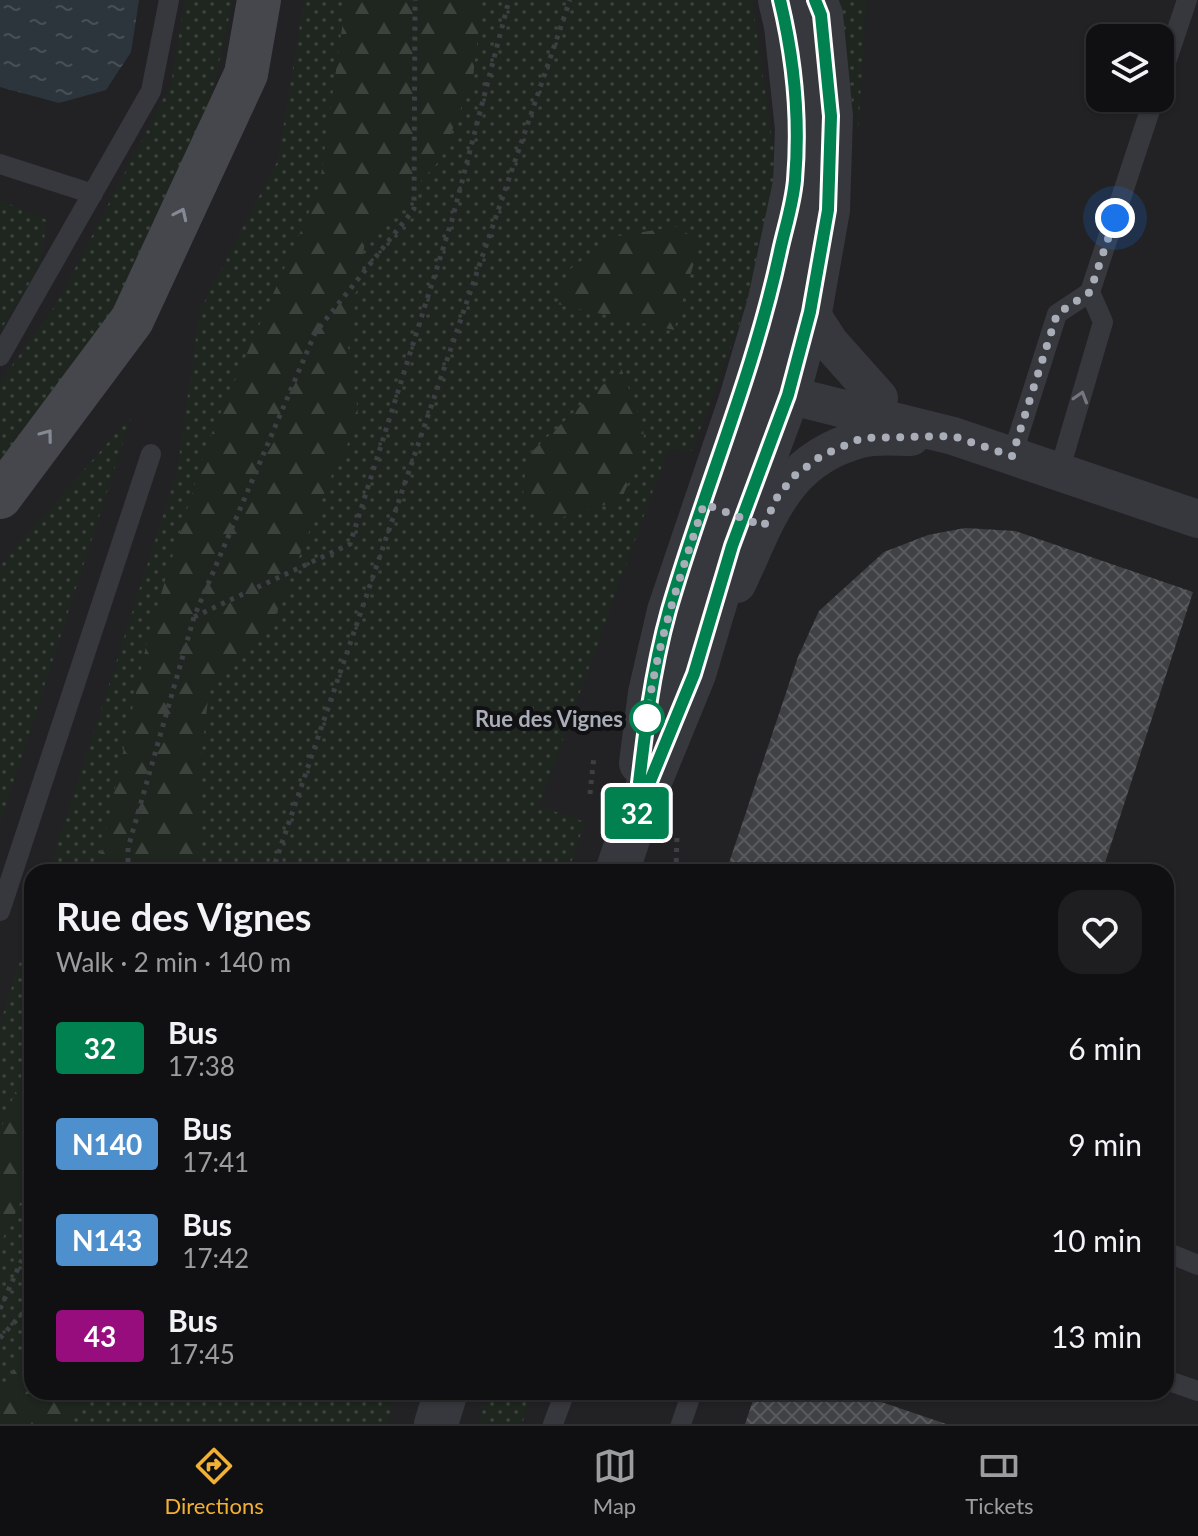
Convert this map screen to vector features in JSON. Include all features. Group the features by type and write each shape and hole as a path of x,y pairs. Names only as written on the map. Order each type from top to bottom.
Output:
{"main road":[{"path":"0,497 132,320 246,74 259,0"}],"street":[{"path":"694,674 732,546 773,388 769,304 795,183 796,116 780,0"},
{"path":"635,818 650,693 669,611 810,312 828,210 831,116 821,15 815,0"},
{"path":"810,312 830,343 879,398 953,436"},
{"path":"773,388 879,398"},
{"path":"773,388 953,436 1198,519"},
{"path":"620,864 635,818 694,674 776,499 793,477 821,456 862,438 953,436"},
{"path":"436,1424 444,1400"}],"lane":[{"path":"0,356 151,91 169,0"},
{"path":"1174,39 1187,0"},
{"path":"1012,456 1057,314 1090,292 1149,112"},
{"path":"0,164 93,194"},
{"path":"1059,472 1103,322 1090,292"},
{"path":"0,911 151,454"},
{"path":"1174,1255 1198,1265"},
{"path":"1174,1383 1198,1391"},
{"path":"553,1424 562,1400"},
{"path":"681,1424 689,1400"}],"path":[{"path":"128,864 128,848 194,617 315,333 414,209 415,0"},
{"path":"194,617 350,544 452,220 509,0"},
{"path":"275,864 570,0"},
{"path":"590,794 596,744"},
{"path":"0,1309 24,1255"},
{"path":"0,1338 24,1312"}],"shaded area":[{"path":"0,0 1198,0 1198,1424 0,1424"}],"green space":[{"path":"185,0 233,0 205,125 124,299 0,466 0,382 57,303 171,84"},
{"path":"304,0 346,0 319,190 208,442 149,633 99,864 52,864 177,472 200,310 278,160"},
{"path":"346,0 482,0 473,77 441,159 365,242 348,347 359,421 331,476 271,627 209,691 200,766 197,864 99,864 149,633 208,442 319,190"},
{"path":"482,0 752,0 776,166 765,256 692,451 668,449 539,806 585,822 571,864 197,864 200,766 209,691 271,627 331,476 359,421 348,347 365,242 441,158 473,77"},
{"path":"834,0 866,0 858,135"},
{"path":"0,200 47,220 40,266 0,331"},
{"path":"680,226 699,246 674,330 557,304 568,271 612,237"},
{"path":"621,368 642,423 645,445 621,500 550,521 522,504 527,456"},
{"path":"132,415 0,823 0,566"},
{"path":"24,949 24,1070 0,1132 0,1024"},
{"path":"24,1070 24,1195 0,1244 0,1132"},
{"path":"24,1194 24,1356 0,1391 0,1244"},
{"path":"24,1356 24,1400 80,1400 72,1424 0,1424 0,1391"},
{"path":"80,1400 395,1400 387,1424 72,1424"},
{"path":"486,1400 530,1400 522,1424 478,1424"}],"water":[{"path":"0,0 139,0 131,52 106,90 59,103 0,87"}],"building":[{"path":"965,528 1015,531 1193,592 1105,864 729,864 798,657 819,611 884,552 928,535"},
{"path":"753,1400 876,1400 946,1424 745,1424"}],"bus line":[{"name":"32","path":"780,0 793,78 797,129 795,183 769,304 741,399 669,611 650,693 635,818 694,674 732,546 788,395 810,312 828,210 831,116 821,15 815,0"}],"place":[{"name":"Rue des Vignes","path":"647,718"}],"route":[{"path":"647,718 646,725 650,693 669,611 704,504 764,526 776,499 793,477 821,456 862,438 953,436 1012,456 1057,314 1090,292 1115,218"}]}
